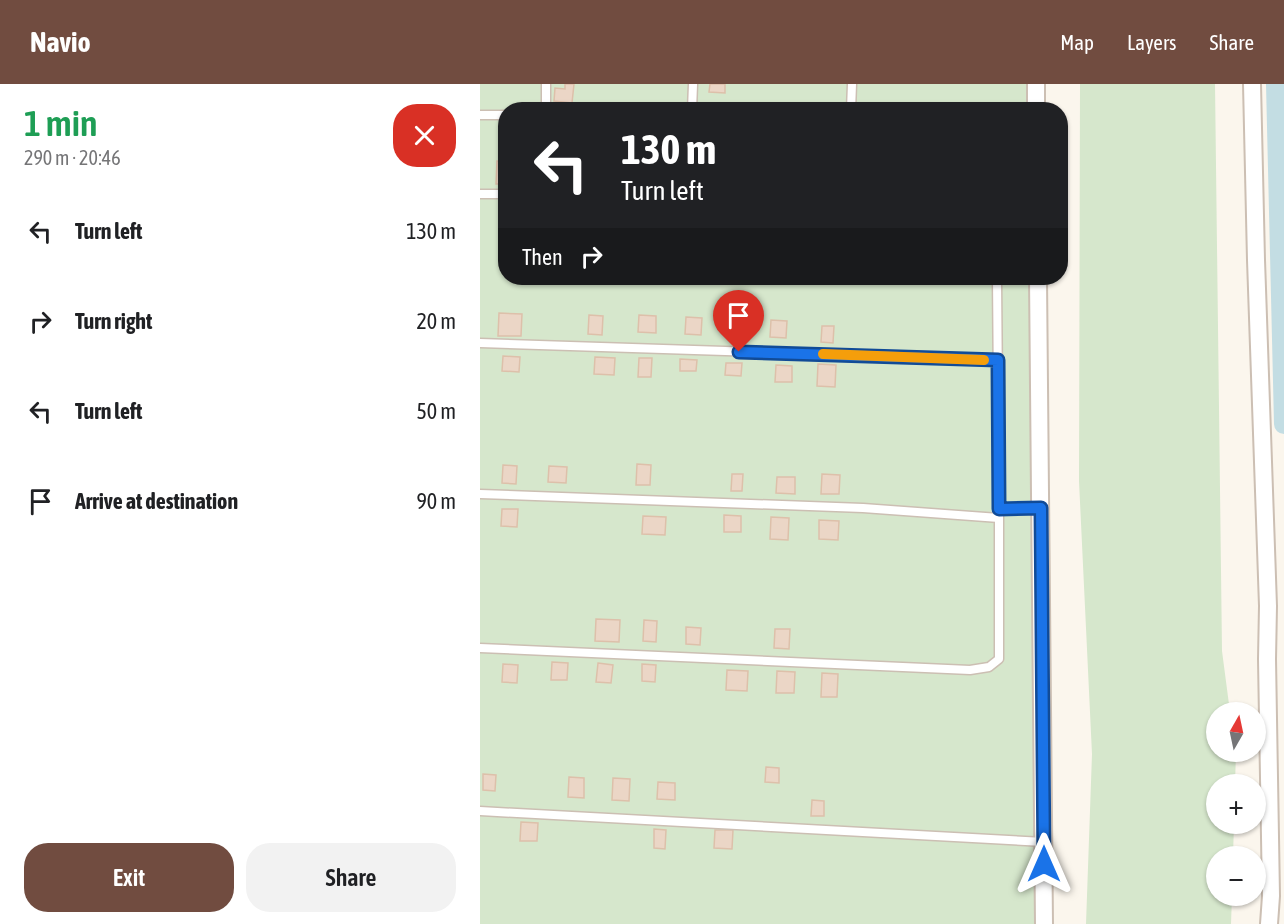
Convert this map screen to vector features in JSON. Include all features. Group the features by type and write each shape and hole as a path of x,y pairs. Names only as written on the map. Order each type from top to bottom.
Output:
{"street":[{"path":"1036,84 1036,102"},
{"path":"1252,84 1268,606 1271,896 1269,924"},
{"path":"1038,285 1044,924"}],"lane":[{"path":"546,84 546,102"},
{"path":"692,102 693,84"},
{"path":"851,102 852,84"},
{"path":"480,115 498,115"},
{"path":"480,194 498,194"},
{"path":"480,648 958,670 989,667 999,659 997,285"},
{"path":"480,343 998,360"},
{"path":"480,494 999,513 1041,508"},
{"path":"480,811 1044,842"}],"green space":[{"path":"480,84 1036,84 1036,102 498,102 498,285 1038,285 1044,924 480,924"},
{"path":"1080,84 1215,84 1222,651 1229,702 1206,702 1206,762 1236,762 1235,774 1206,774 1206,834 1234,834 1233,846 1206,846 1206,906 1232,906 1231,924 1086,924 1092,754 1079,481"}],"building":[{"path":"565,84 574,84 572,102 554,101 555,88 565,89"},
{"path":"710,84 725,84 725,93 709,92"},
{"path":"497,161 498,184 496,184"},
{"path":"499,313 522,314 521,336 498,336"},
{"path":"589,315 603,316 602,335 588,334"},
{"path":"639,315 656,316 656,333 638,332"},
{"path":"686,317 702,318 701,335 685,334"},
{"path":"729,320 750,321 749,338 728,337"},
{"path":"771,320 787,321 786,338 770,337"},
{"path":"822,326 834,326 833,343 821,342"},
{"path":"503,356 520,357 519,372 502,371"},
{"path":"595,357 615,358 614,375 594,374"},
{"path":"639,358 652,358 651,377 638,377"},
{"path":"680,359 697,360 696,371 680,371"},
{"path":"726,363 742,363 741,376 725,375"},
{"path":"818,364 836,365 835,387 817,386"},
{"path":"776,365 792,366 792,382 775,382"},
{"path":"637,464 651,465 650,485 636,485"},
{"path":"503,465 517,466 516,484 502,483"},
{"path":"549,466 567,467 566,483 548,482"},
{"path":"732,474 743,474 742,491 731,491"},
{"path":"822,474 840,475 839,494 821,494"},
{"path":"777,477 795,477 795,494 776,493"},
{"path":"502,509 518,509 517,527 501,526"},
{"path":"724,515 741,516 741,532 724,532"},
{"path":"643,516 666,517 665,535 642,534"},
{"path":"771,517 789,518 788,540 770,539"},
{"path":"819,520 839,521 838,540 819,539"},
{"path":"596,619 620,620 619,642 595,641"},
{"path":"644,620 657,621 656,642 643,641"},
{"path":"686,627 701,628 700,645 686,644"},
{"path":"775,629 790,629 789,649 774,648"},
{"path":"552,662 568,663 567,680 551,680"},
{"path":"598,663 613,665 611,683 596,682"},
{"path":"503,664 518,665 517,683 502,682"},
{"path":"642,664 656,665 655,682 642,681"},
{"path":"727,670 748,671 747,691 726,690"},
{"path":"777,671 795,672 794,693 776,693"},
{"path":"822,673 838,674 837,697 821,697"},
{"path":"766,767 779,768 779,783 765,782"},
{"path":"483,774 496,775 495,791 483,790"},
{"path":"569,777 584,778 584,798 568,797"},
{"path":"613,778 630,779 629,801 612,800"},
{"path":"658,782 675,783 675,800 657,799"},
{"path":"812,800 824,801 824,816 811,816"},
{"path":"521,822 538,823 537,841 520,841"},
{"path":"654,829 666,830 665,849 654,848"},
{"path":"715,830 733,830 732,849 714,848"}],"waterway":[{"path":"1276,84 1284,424"}],"slow traffic":[{"path":"823,354 984,360"}],"route":[{"path":"739,352 998,360 999,509 1041,508 1044,864"}]}
